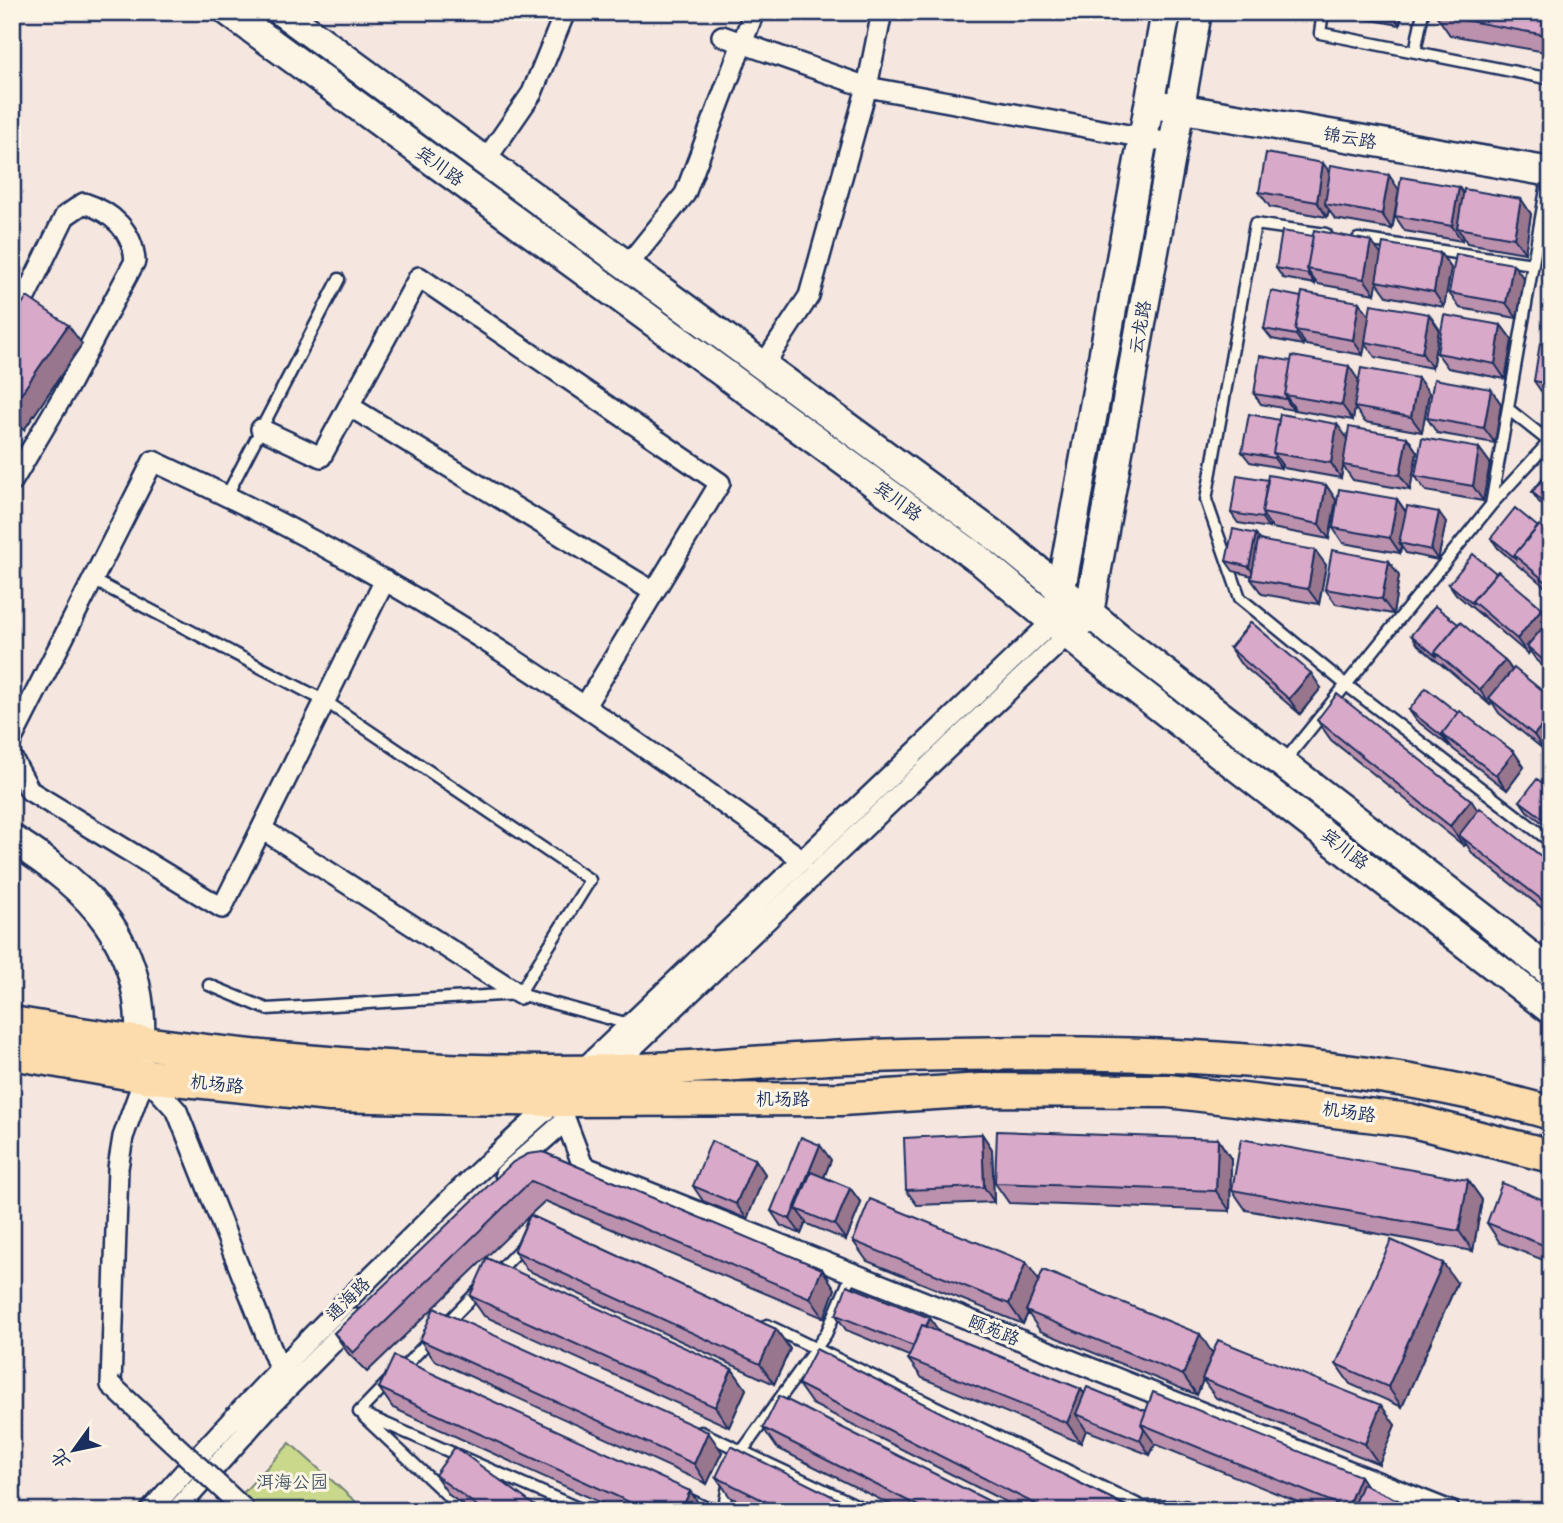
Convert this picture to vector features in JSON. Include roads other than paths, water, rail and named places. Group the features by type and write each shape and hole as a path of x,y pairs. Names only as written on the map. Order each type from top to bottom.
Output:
{"main road":[{"name":"宾川路","path":"229,12 981,561 1060,628 1551,1010"},
{"name":"宾川路","path":"282,12 1002,541 1089,613 1551,973"},
{"name":"云龙路","path":"1060,628 1062,591 1166,12"},
{"name":"云龙路","path":"1089,613 1197,12"},
{"name":"锦云路","path":"1150,103 1550,172"},
{"path":"1060,628 1089,613"},
{"path":"12,839 83,892 119,939 138,983 140,1045"},
{"name":"机场路","path":"12,1023 140,1045 288,1061 444,1072 594,1071 869,1056 1162,1056 1362,1073 1443,1086 1551,1113"},
{"name":"机场路","path":"12,1053 145,1076 330,1096 561,1111 982,1090 1168,1091 1409,1120 1551,1156"}],"street":[{"path":"485,161 532,93 565,12"},
{"path":"627,265 685,194 754,12"},
{"path":"763,366 809,296 867,87 883,12"},
{"path":"722,36 867,87 1173,144"},
{"path":"12,324 65,216 84,203 101,208 122,226 134,244 135,261 67,389 12,482"},
{"path":"261,429 321,457 419,277 720,483 584,706"},
{"path":"349,406 654,592"},
{"path":"12,739 153,461 227,495 385,580 584,706 803,860"},
{"path":"12,758 30,791 222,908 385,580"},
{"path":"594,1071 629,1025 803,860 1060,628"},
{"path":"594,1071 1060,628"},
{"path":"261,829 519,994"},
{"path":"140,1045 145,1076 124,1137 118,1168 111,1385 246,1511"},
{"path":"145,1076 177,1111 288,1389"},
{"path":"487,1191 561,1111"},
{"name":"颐苑路","path":"561,1111 583,1167 1450,1511"},
{"name":"通海路","path":"150,1511 279,1368 448,1201 561,1111"},
{"name":"通海路","path":"388,1287 453,1223"},
{"name":"通海路","path":"176,1511 369,1306"}],"lane":[{"path":"1323,12 1320,33 1551,79"},
{"path":"1415,52 1423,12"},
{"path":"1490,505 1550,172"},
{"path":"1335,236 1255,224 1206,500 1240,598 1345,684 1551,842"},
{"path":"1348,237 1533,264"},
{"path":"227,495 339,278"},
{"path":"1282,763 1490,505 1550,443 1508,409"},
{"path":"93,580 326,701 590,880 519,994"},
{"path":"209,985 267,1009 519,994 629,1025"},
{"path":"359,1412 535,1234"},
{"path":"723,1511 731,1476 742,1451 817,1348 832,1323 852,1274"},
{"path":"452,1318 465,1323"},
{"path":"755,1320 1143,1507 1187,1509"},
{"path":"404,1366 416,1372"},
{"path":"359,1412 464,1511"},
{"path":"359,1412 584,1511"},
{"path":"691,1427 869,1511"},
{"path":"676,1493 713,1511"}],"park label":[{"name":"洱海公园","path":"292,1482"}]}
